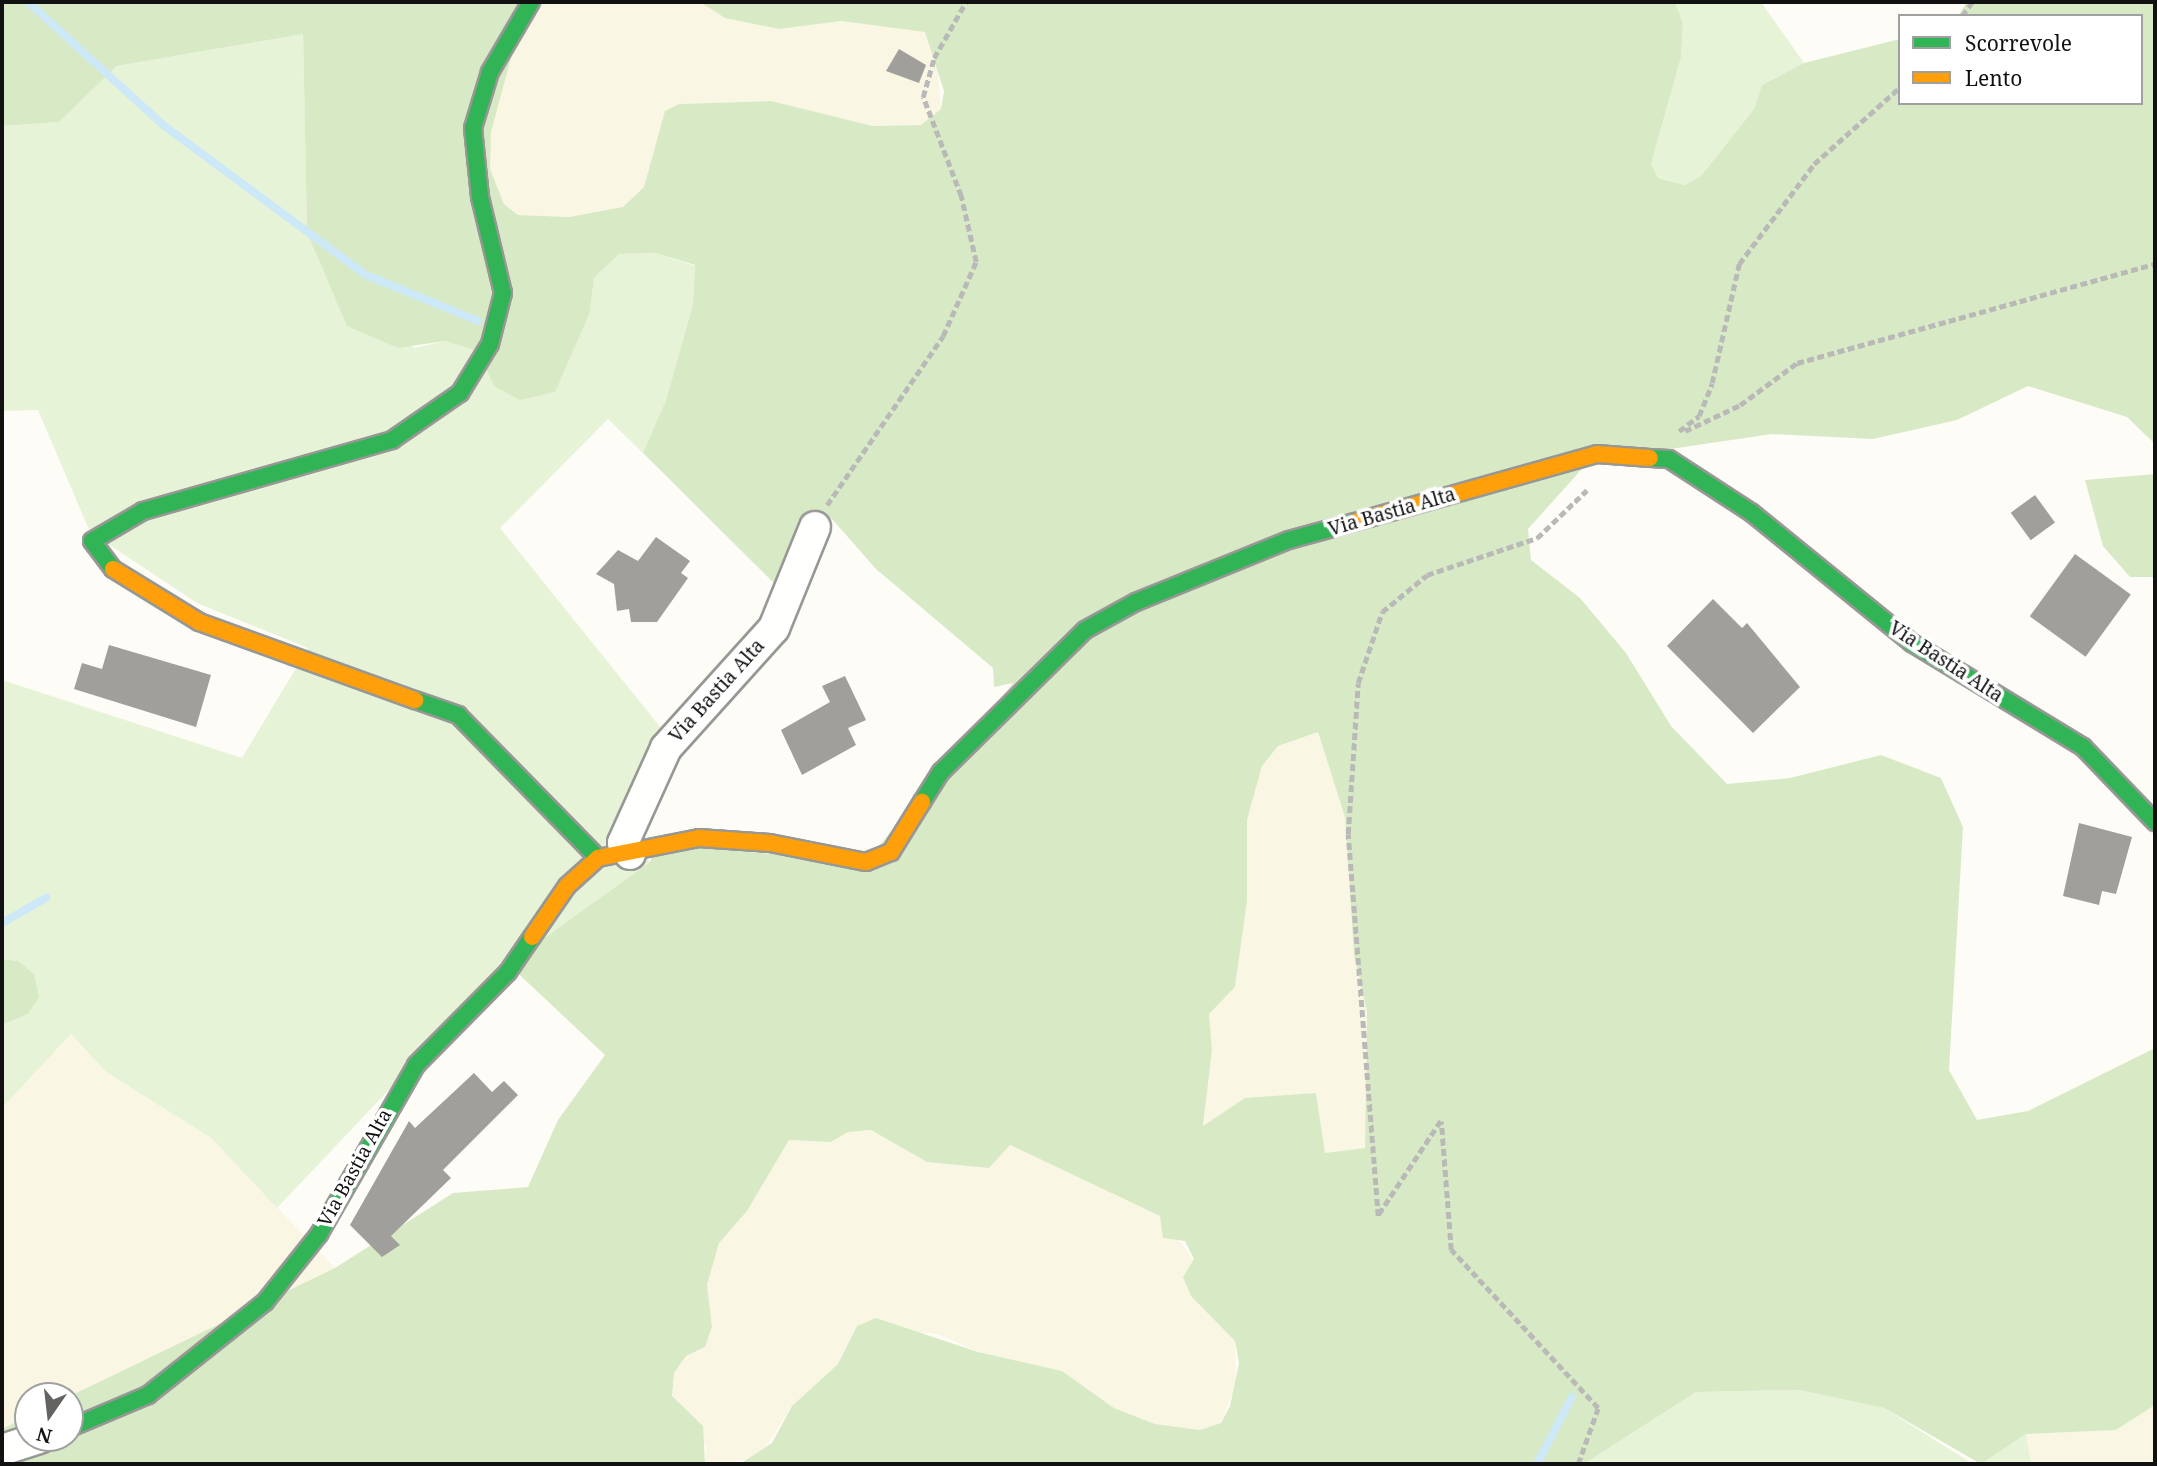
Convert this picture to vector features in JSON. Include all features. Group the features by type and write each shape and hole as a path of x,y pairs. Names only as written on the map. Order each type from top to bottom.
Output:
{"street":[{"path":"531,2 490,72 473,128 480,197 503,293 490,344 460,393 392,440 121,520 92,541 97,554 199,622 458,715 598,858"},
{"name":"Via Bastia Alta","path":"84,1423 148,1395 265,1302 318,1234 416,1065 508,972 567,886 598,858 630,855 699,838 770,842 866,862 899,844 942,772 1066,645 1105,617 1253,551 1623,451 1669,459 1752,513 1912,643 2083,747 2155,822"},
{"name":"Via Bastia Alta","path":"630,855 623,843 666,748 774,628 815,527"}],"path":[{"path":"815,527 860,448 948,328 976,262 961,196 923,97 934,58 966,2"},
{"path":"1898,90 1815,164 1739,264 1712,383 1699,416 1672,437 1740,405 1797,363 2155,264"},
{"path":"1578,1464 1598,1408 1451,1251 1441,1121 1378,1216 1348,834 1358,683 1382,611 1427,575 1537,538 1559,523 1595,481"}],"shaded area":[{"path":"526,2 700,2 779,29 842,21 904,25 925,32 936,51 941,109 921,125 873,126 771,101 679,104 666,111 644,187 623,207 569,217 519,215 504,204 490,169 490,132"},
{"path":"1318,732 1345,817 1354,955 1367,1012 1365,1149 1325,1153 1316,1093 1203,1127 1212,1050 1208,1013 1235,987 1247,901 1247,820 1262,766 1278,746"},
{"path":"71,1034 106,1072 211,1138 335,1268 84,1389 84,1382 14,1382 14,1423 2,1429 2,1108"},
{"path":"871,1130 927,1162 989,1168 1010,1145 1160,1216 1194,1260 1191,1295 1235,1341 1236,1384 1221,1423 1200,1430 1155,1424 1114,1408 1062,1371 978,1352 938,1334 857,1326 838,1364 792,1406 758,1459 705,1464 706,1445 672,1396 674,1373 686,1356 705,1347 707,1285 719,1243 747,1211 789,1140 831,1142 848,1132"},
{"path":"2155,1405 2155,1464 2031,1464 2026,1434 2116,1430"}],"green space":[{"path":"2,2 526,2 491,132 490,169 504,204 518,215 569,217 623,207 644,187 665,111 679,104 771,101 873,126 921,125 941,109 944,91 925,32 842,21 779,29 725,18 700,2 1675,2 1683,23 1681,57 1651,164 1658,178 1684,185 1701,176 1754,109 1762,85 1804,63 1898,40 1898,105 2143,105 2143,14 1959,14 1967,2 2155,2 2155,444 2127,417 2028,386 1957,420 1873,439 1772,434 1589,461 1528,529 1531,560 1580,598 1626,653 1671,726 1727,784 1790,778 1881,755 1941,778 1963,827 1949,1070 1977,1120 2028,1111 2155,1048 2155,1405 2116,1430 2026,1434 1981,1464 1884,1408 1799,1390 1696,1392 1584,1464 740,1464 772,1443 792,1406 838,1364 857,1326 876,1318 978,1352 1062,1371 1114,1408 1155,1424 1200,1430 1221,1423 1230,1406 1239,1363 1235,1341 1191,1296 1183,1277 1194,1259 1185,1241 1163,1238 1160,1216 1010,1145 989,1168 927,1162 871,1130 848,1132 831,1142 789,1140 747,1211 719,1243 707,1285 712,1327 705,1347 686,1356 674,1373 672,1396 703,1426 705,1464 2,1464 2,1429 14,1423 14,1452 84,1452 84,1389 335,1268 453,1193 528,1187 558,1120 605,1055 508,964 650,862 657,844 866,862 1013,683 994,687 993,668 876,569 825,511 783,592 643,453 666,400 693,304 695,265 656,253 619,254 594,278 590,312 555,392 520,400 495,387 477,351 445,341 398,348 347,326 307,232 303,34 117,66 59,122 2,126","holes":["1318,732 1345,817 1354,955 1367,1012 1365,1148 1325,1153 1316,1093 1245,1098 1203,1126 1212,1050 1209,1014 1235,987 1247,901 1247,820 1262,766 1278,746"]},
{"path":"1675,2 1761,2 1804,63 1762,85 1754,109 1701,176 1684,185 1658,178 1651,164 1681,57 1683,23"},
{"path":"303,34 307,232 414,348 445,341 477,351 590,312 594,278 619,254 656,253 695,266 693,304 666,400 643,453 608,419 500,528 665,733 623,831 650,862 508,964 277,1208 211,1138 106,1072 71,1034 2,1108 2,1025 28,1014 18,961 2,959 2,680 242,758 308,648 197,603 90,532 38,410 2,411 2,126 59,122 117,66"},
{"path":"2155,474 2155,577 2130,577 2103,546 2085,480"},
{"path":"2,959 18,961 34,974 39,997 28,1014 2,1025"},
{"path":"1799,1390 1884,1408 1973,1464 1584,1464 1696,1392"},
{"path":"2026,1434 2031,1464 1981,1464"}],"building":[{"path":"899,49 926,65 919,83 886,71"},
{"path":"2035,495 2055,523 2031,540 2011,513"},
{"path":"656,537 690,561 681,573 688,578 657,622 631,622 629,609 617,611 614,584 596,574 618,550 638,561"},
{"path":"2075,554 2131,595 2086,657 2030,616"},
{"path":"1713,599 1742,628 1747,623 1800,687 1753,733 1667,646"},
{"path":"109,645 211,675 196,727 74,689 82,663 102,669"},
{"path":"845,676 866,720 848,728 856,745 802,775 781,730 830,702 822,686"},
{"path":"2079,823 2132,837 2116,894 2102,891 2099,905 2063,896"},
{"path":"474,1073 492,1092 504,1081 518,1095 443,1170 451,1178 391,1236 400,1245 382,1257 350,1225 409,1121 415,1128"}],"waterway":[{"path":"28,2 163,125 366,275 478,321"},
{"path":"2,923 46,898"},
{"path":"1537,1464 1572,1397"}],"traffic: fast":[{"path":"113,569 92,541 143,511 392,440 460,393 490,344 503,293 480,197 473,128 490,72 531,2"},
{"path":"1650,458 1669,459 1752,513 1912,643 2083,747 2155,822"},
{"path":"922,802 941,772 1085,630 1136,602 1289,540 1355,522"},
{"path":"415,700 458,715 598,858"},
{"path":"84,1422 148,1395 265,1302 319,1234 416,1065 508,972 532,937"}],"traffic: slow":[{"path":"1355,522 1597,454 1650,458"},
{"path":"113,569 199,622 415,700"},
{"path":"532,937 567,886 598,858 699,838 770,843 866,862 891,852 922,802"}]}
